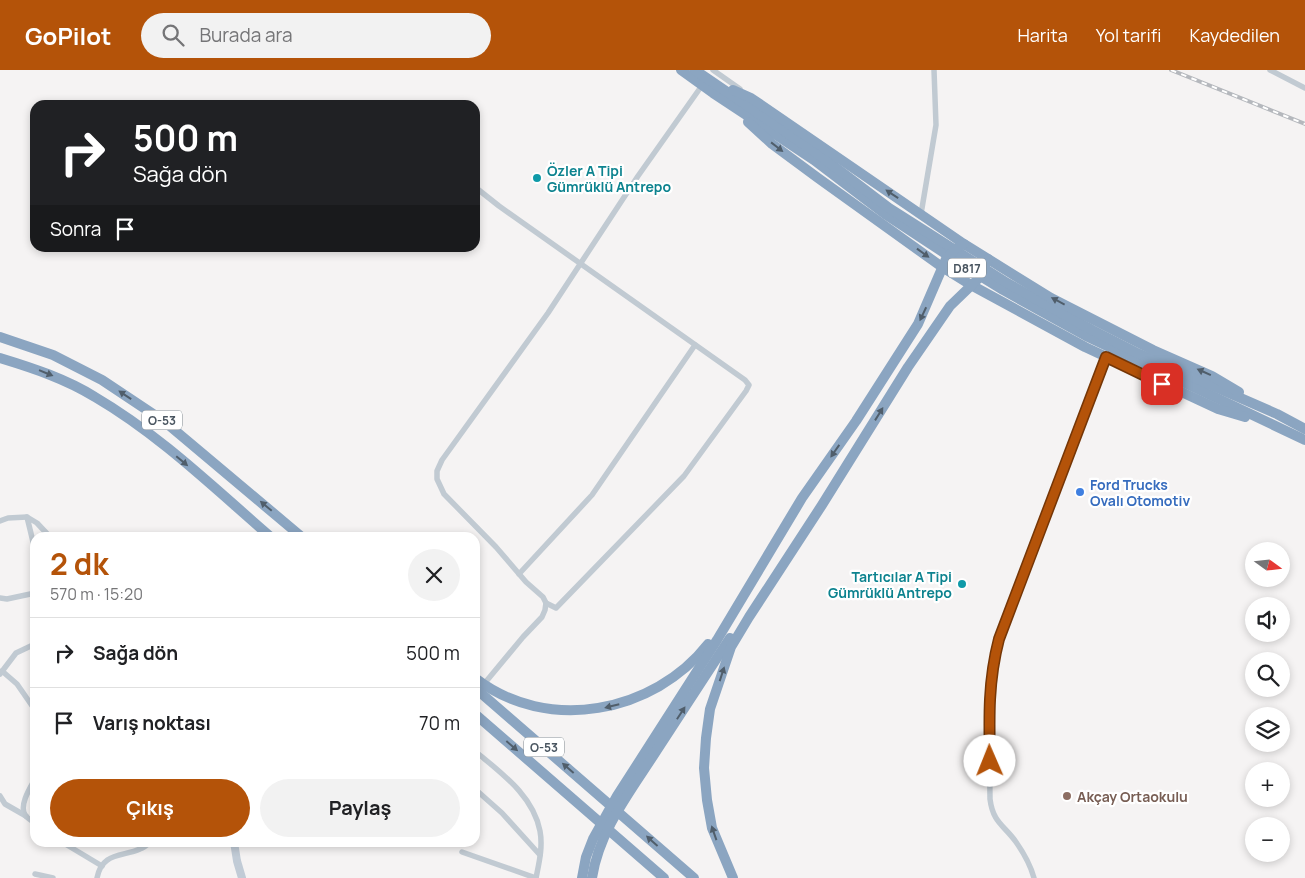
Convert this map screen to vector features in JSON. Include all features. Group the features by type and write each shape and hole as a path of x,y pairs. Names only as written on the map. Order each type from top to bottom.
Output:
{"highway":[{"name":"D817","path":"681,70 708,78"},
{"name":"D817","path":"696,70 889,208 966,258 1133,355 1305,440"},
{"name":"D817","path":"708,78 713,93 816,157"},
{"path":"708,78 751,98 964,244 1051,298 1153,350 1212,376 1277,414"},
{"path":"713,93 772,144 942,267 971,285 1106,357 1218,409 1276,427"},
{"path":"582,878 586,858 598,830 750,586 802,498 856,421 918,324 946,259 955,249 964,244"},
{"path":"733,878 712,828 706,800 704,768 710,709 731,646 816,515 908,367 950,306 978,280 988,259"},
{"name":"O-53","path":"0,337 53,355 102,380 165,422 296,532"},
{"name":"D817","path":"1133,355 1277,414 1305,428"},
{"name":"O-53","path":"0,358 46,373 95,396 148,433 265,532"},
{"path":"592,878 594,861 600,844 624,802 781,560 816,515"},
{"path":"480,687 535,706 559,710 599,709 636,698 656,690 690,664 719,630 750,586"},
{"name":"O-53","path":"480,688 694,878"},
{"name":"O-53","path":"480,718 664,878"},
{"path":"635,852 660,878"}],"street":[{"path":"921,214 936,125 934,70"},
{"path":"1270,70 1305,88"},
{"path":"480,686 542,617 546,603 543,597 444,494 437,479 437,470 442,460 548,313 638,176 708,78"},
{"path":"480,191 745,380 748,385 746,391 684,476 556,608 546,603"},
{"path":"519,574 592,495 695,345"},
{"path":"1034,878 1017,843 994,818 992,811 990,799 989,698 993,665 1006,619 1106,357"},
{"path":"0,521 8,518 27,518 37,523 45,532"},
{"path":"27,518 30,532"},
{"path":"0,598 7,599 30,594"},
{"path":"30,646 16,653 1,672 16,684 30,703"},
{"path":"462,852 536,878 540,855 540,832 534,813 523,794 508,778 480,755"},
{"path":"26,816 24,803 30,790"},
{"path":"480,793 502,813 540,855"},
{"path":"0,796 5,804 30,819"},
{"path":"70,847 102,866"},
{"path":"97,878 106,861 114,856 144,847"},
{"path":"235,847 242,878"},
{"path":"35,874 53,878"}],"railway":[{"path":"1171,70 1305,124"}],"place":[{"name":"Özler A Tipi Gümrüklü Antrepo","path":"537,178"},
{"name":"Ford Trucks Ovalı Otomotiv","path":"1080,492"},
{"name":"Tartıcılar A Tipi Gümrüklü Antrepo","path":"962,584"},
{"name":"Akçay Ortaokulu","path":"1067,796"}],"route":[{"path":"990,761 989,698 994,657 999,639 1106,357 1162,384"}]}
